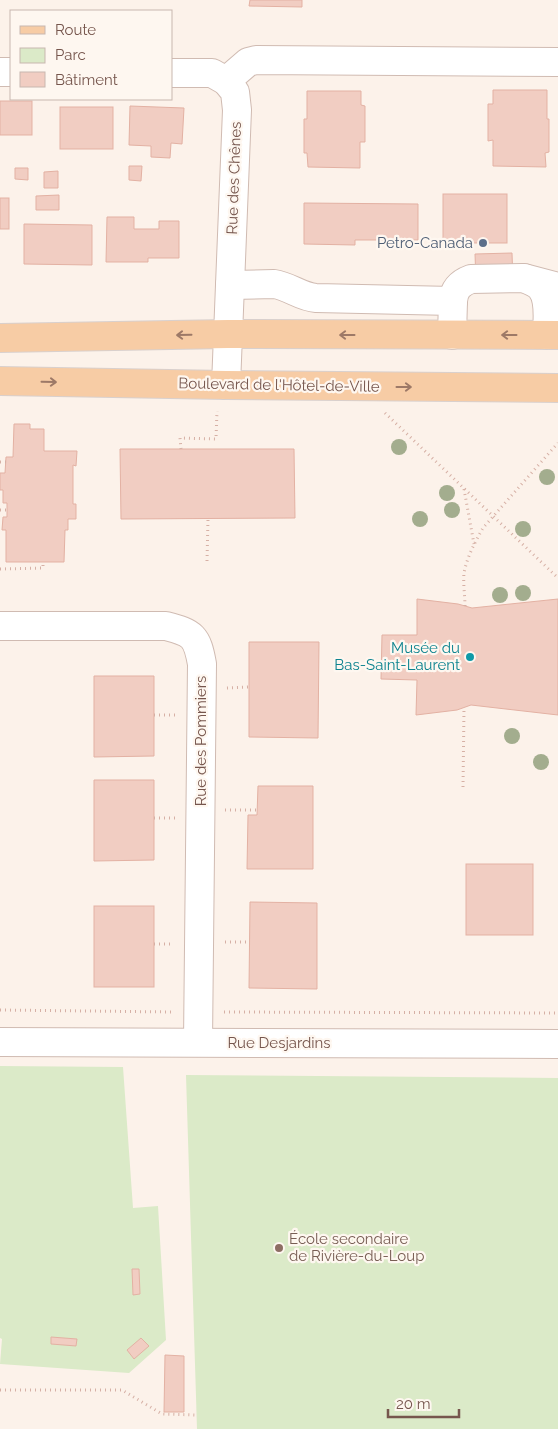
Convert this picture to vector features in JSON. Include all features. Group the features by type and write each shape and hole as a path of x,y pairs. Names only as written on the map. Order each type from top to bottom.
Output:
{"main road":[{"path":"0,338 228,334 552,335"},
{"name":"Boulevard de l'Hôtel-de-Ville","path":"0,381 221,398 558,388"}],"street":[{"path":"172,73 212,74 226,81 248,62 256,60 558,62"},
{"name":"Rue des Chênes","path":"221,398 228,334 237,110 235,92 226,81"},
{"path":"524,278 535,283 545,295 552,335"},
{"path":"452,335 454,294 463,282 471,279 524,278 558,287"},
{"path":"230,285 281,285 309,298 453,301"},
{"name":"Rue des Pommiers","path":"0,626 166,626 183,630 194,638 199,647 202,664 198,1042"},
{"name":"Rue Desjardins","path":"0,1042 558,1044"}],"path":[{"path":"181,449 180,438 216,439 221,398"},
{"path":"383,411 558,578"},
{"path":"466,606 464,575 474,544 483,528 558,443"},
{"path":"0,462 6,462"},
{"path":"464,488 474,544"},
{"path":"0,510 7,510"},
{"path":"207,560 208,519"},
{"path":"0,568 43,568 43,562"},
{"path":"463,787 464,708"},
{"path":"201,809 257,810"},
{"path":"0,1010 558,1013"},
{"path":"0,1390 122,1390 162,1414 197,1415"}],"green space":[{"path":"0,1066 123,1067 133,1208 158,1206 166,1340 129,1373 0,1364 2,1339 0,1338"},
{"name":"École secondaire de Rivière-du-Loup","path":"186,1075 558,1078 558,1429 197,1429"}],"building":[{"path":"250,0 302,0 302,7 249,6"},
{"path":"493,90 547,90 549,152 545,153 546,167 493,166 493,140 488,141 488,104 493,104"},
{"path":"307,91 361,91 361,105 365,106 365,142 360,142 360,168 308,167 307,153 304,153 304,119 307,119"},
{"path":"0,101 32,101 32,135 0,135"},
{"path":"130,106 184,108 182,144 171,143 170,158 151,157 151,146 129,145"},
{"path":"60,107 113,107 113,149 60,149"},
{"path":"129,166 142,166 141,181 129,180"},
{"path":"15,168 28,168 28,180 15,179"},
{"path":"58,171 58,188 44,188 44,172"},
{"path":"443,194 507,194 507,243 443,243"},
{"path":"59,195 59,210 36,210 36,196"},
{"path":"0,198 9,198 9,229 0,229"},
{"path":"304,203 418,204 418,240 355,240 355,245 304,244"},
{"path":"107,217 134,217 134,229 159,229 159,221 179,221 179,258 148,258 148,262 106,262"},
{"path":"24,224 92,225 92,265 24,264"},
{"path":"512,253 513,282 476,282 475,254"},
{"path":"14,424 30,424 30,429 44,429 44,451 77,451 76,466 73,465 73,504 76,504 76,519 68,519 68,530 65,530 64,562 6,562 6,530 2,530 3,517 7,517 7,503 3,503 3,490 0,490 0,473 5,473 6,457 13,457"},
{"path":"120,449 294,449 295,518 121,519"},
{"name":"Musée du Bas-Saint-Laurent","path":"417,599 458,604 472,608 558,599 558,715 471,705 457,710 416,715 417,680 381,679 382,635 417,635"},
{"path":"249,642 319,642 318,738 249,737"},
{"path":"94,676 154,676 154,756 94,757"},
{"path":"94,780 154,780 154,860 94,861"},
{"path":"258,786 313,786 313,869 247,869 248,815 257,815"},
{"path":"466,864 533,864 533,935 466,935"},
{"path":"250,902 317,903 317,989 249,988"},
{"path":"94,906 154,906 154,987 94,987"},
{"path":"132,1269 139,1269 140,1294 133,1295"},
{"path":"51,1337 77,1339 76,1346 51,1344"},
{"path":"141,1338 149,1346 134,1359 127,1350"},
{"path":"165,1355 184,1356 184,1412 164,1412"}],"place":[{"name":"Petro-Canada","path":"483,243"},
{"name":"Musée du Bas-Saint-Laurent","path":"470,657"},
{"name":"École secondaire de Rivière-du-Loup","path":"279,1248"}]}
